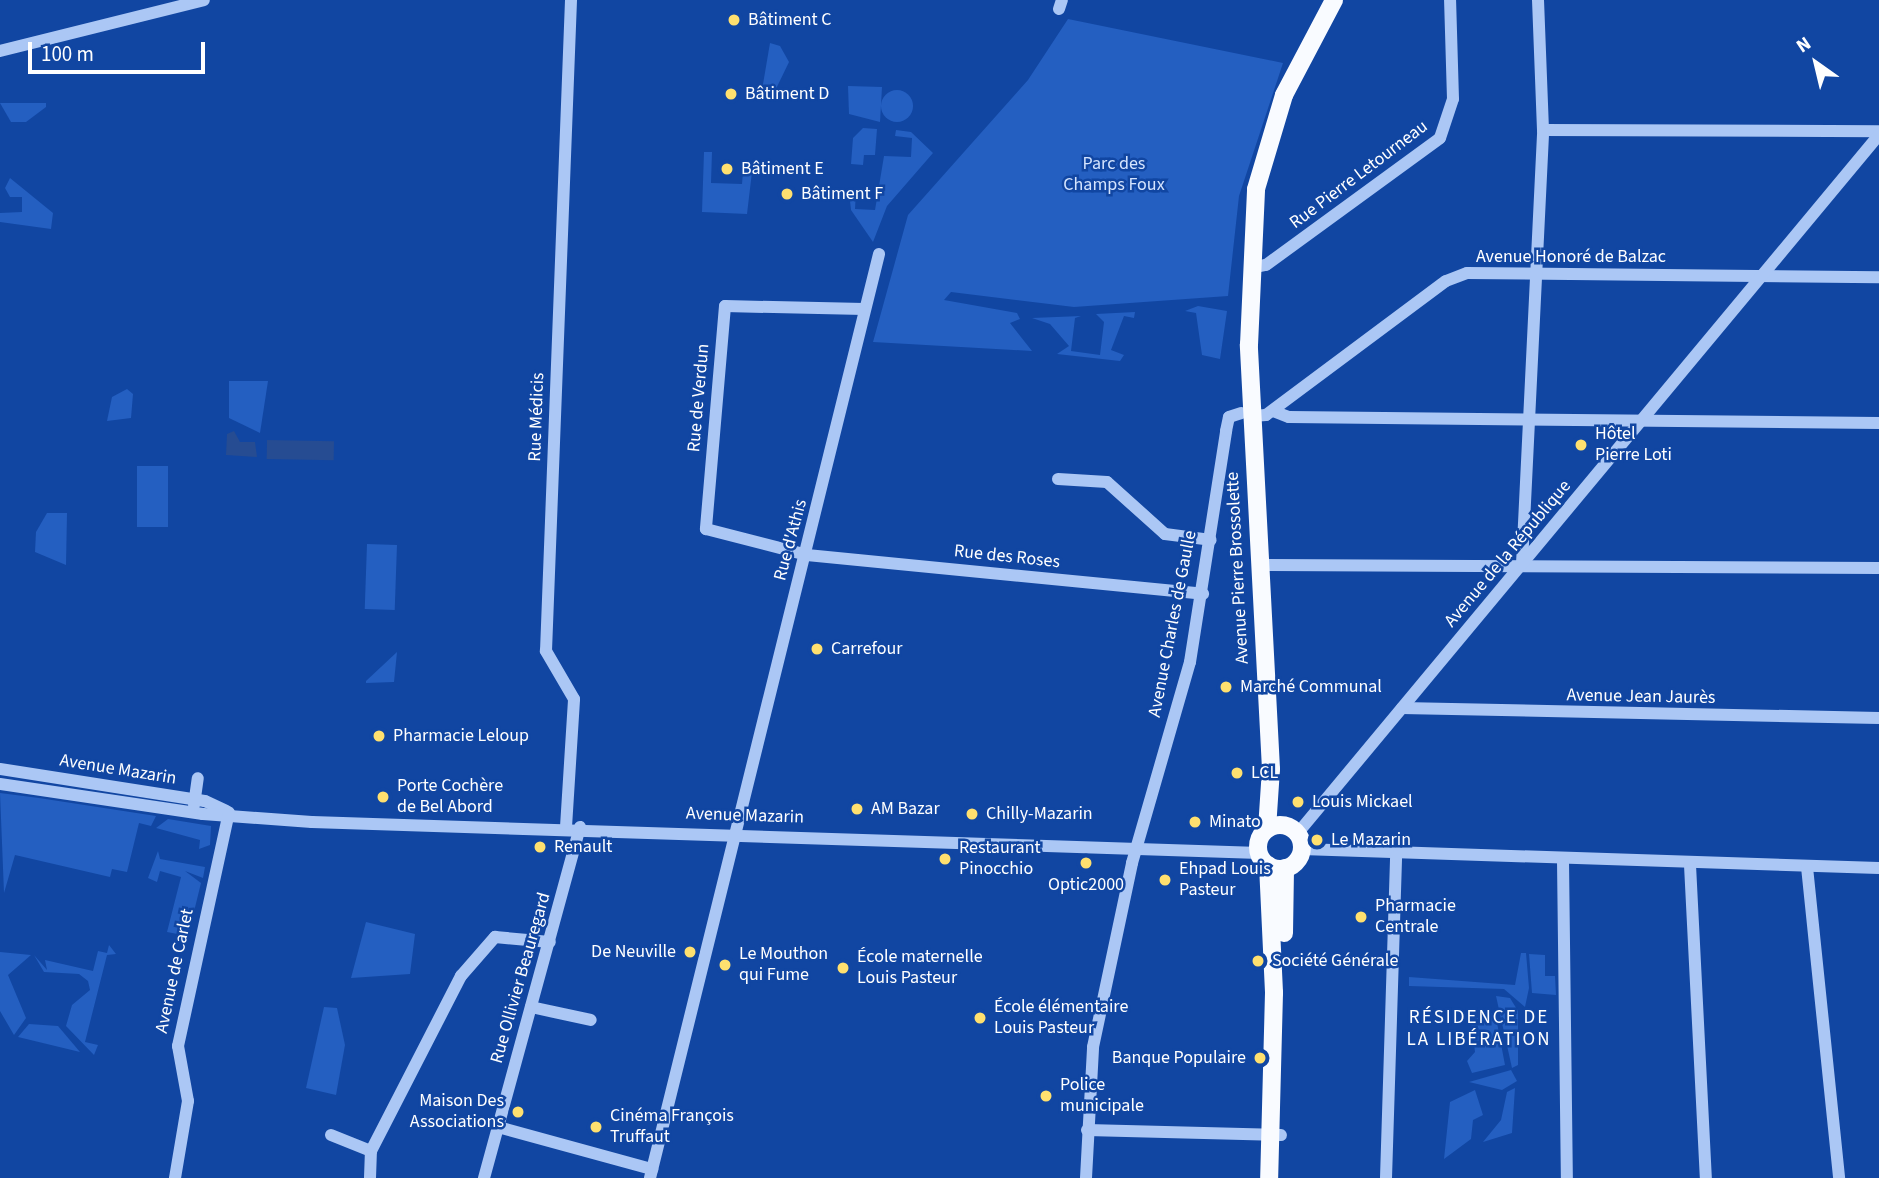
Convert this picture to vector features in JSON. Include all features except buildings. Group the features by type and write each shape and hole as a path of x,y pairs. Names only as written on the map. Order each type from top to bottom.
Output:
{"main road":[{"path":"1258,414 1237,302 1244,227 1259,164 1293,73 1334,0"},
{"path":"1249,330 1250,268 1259,164"},
{"path":"1244,227 1250,268"},
{"path":"1237,302 1249,330"},
{"name":"Avenue Pierre Brossolette","path":"1249,330 1250,364 1258,414 1252,451 1271,769 1267,829 1271,862"},
{"name":"Avenue Pierre Brossolette","path":"1271,769 1297,837"},
{"path":"1267,829 1297,837"},
{"path":"1279,1178 1271,862 1297,837"},
{"path":"1269,1178 1276,1135 1284,940 1271,862"},
{"path":"1273,925 1284,940"}],"street":[{"path":"0,51 204,0"},
{"name":"Rue Médicis","path":"566,827 574,699 546,651 571,0"},
{"name":"Rue Pierre Letourneau","path":"1250,268 1266,265 1448,128 1453,99 1450,0"},
{"path":"1522,564 1543,130 1538,0"},
{"path":"1543,130 1879,133"},
{"name":"Avenue de la République","path":"1297,837 1879,133"},
{"name":"Rue d'Athis","path":"651,1173 807,555 879,254"},
{"name":"Avenue Honoré de Balzac","path":"1258,414 1446,281 1467,273 1879,277"},
{"name":"Rue de Verdun","path":"807,555 706,529 724,306 864,309"},
{"path":"1258,414 1289,417 1529,421 1879,423"},
{"name":"Avenue Charles de Gaulle","path":"1086,1178 1093,1047 1138,848 1179,713 1203,594 1229,417 1258,414"},
{"path":"1058,480 1107,482 1165,534 1211,540"},
{"name":"Rue des Roses","path":"807,555 1203,594"},
{"path":"1259,565 1522,564 1879,568"},
{"name":"Avenue Jean Jaurès","path":"1402,708 1879,718"},
{"name":"Avenue Mazarin","path":"0,769 229,813 312,822 580,827 1138,848 1271,862"},
{"path":"194,806 198,778"},
{"name":"Avenue Mazarin","path":"0,784 194,806"},
{"name":"Avenue de Carlet","path":"174,1178 188,1101 178,1046 229,813"},
{"name":"Rue Ollivier Beauregard","path":"484,1178 580,827"},
{"path":"1297,837 1396,856 1879,868"},
{"path":"1386,1178 1396,856"},
{"path":"1563,861 1567,1178"},
{"path":"1689,865 1706,1178"},
{"path":"1807,867 1839,1178"},
{"path":"370,1178 371,1151 460,976 495,937 550,942"},
{"path":"531,1007 592,1020"},
{"path":"498,1126 651,1173"},
{"path":"1087,1130 1276,1135"},
{"path":"331,1135 371,1151"}],"green space":[{"name":"Parc des Champs Foux","path":"1068,19 1283,63 1239,196 1228,296 1074,307 951,292 944,300 1017,313 1020,319 1010,323 1032,351 873,342 908,215 1028,80"},
{"path":"770,43 780,46 789,62 774,93 762,90"},
{"path":"848,86 882,87 880,122 849,114"},
{"path":"897,90 909,94 913,106 909,118 897,122 885,118 881,106 885,94"},
{"path":"0,103 46,103 46,107 26,122 11,122"},
{"path":"863,128 877,129 875,155 864,155 863,165 851,164 853,138"},
{"path":"896,130 911,132 933,153 887,206 873,242 851,210 849,192 856,192 855,209 875,210 884,156 911,157 912,138 895,136"},
{"path":"704,152 712,152 711,183 742,184 743,172 752,172 747,214 702,212"},
{"path":"10,178 53,213 51,229 0,222 0,213 22,212 22,197 10,197 5,188"},
{"path":"1198,306 1227,311 1220,359 1202,355 1196,313 1185,311"},
{"path":"1135,312 1134,318 1124,316 1111,350 1124,355 1120,361 1057,354 1069,346 1050,324 1032,318 1081,316 1075,318 1071,351 1100,355 1104,322 1096,314"},
{"path":"229,381 268,381 260,433 229,418"},
{"path":"127,389 133,394 131,418 107,421 112,397"},
{"path":"137,466 168,466 168,527 137,527"},
{"path":"47,513 67,513 66,565 35,552 36,532"},
{"path":"367,544 397,545 395,610 365,609"},
{"path":"397,652 394,682 366,683 366,681"},
{"path":"0,793 156,816 151,826 139,823 127,872 112,869 110,877 15,855 4,893"},
{"path":"168,819 211,826 210,845 199,849 200,840 156,828"},
{"path":"158,851 160,859 205,867 203,878 185,871 201,883 188,936 167,932 181,877 160,871 157,882 148,878"},
{"path":"366,922 415,934 410,974 351,978"},
{"path":"109,945 116,954 107,955 85,1042 98,1045 94,1055 66,1026 72,1005 90,990 88,981 79,974 44,972 34,955 47,970 45,960 93,971 98,951 107,953"},
{"path":"0,952 31,955 8,975 26,1018 14,1035 0,1011"},
{"path":"1521,953 1526,953 1529,988 1525,1007 1504,989 1409,986 1409,977 1515,985"},
{"path":"1529,954 1545,955 1545,976 1555,976 1556,995 1532,993"},
{"path":"1496,996 1510,998 1518,1011 1518,1065 1512,1068"},
{"path":"324,1007 337,1008 345,1045 336,1095 306,1088"},
{"path":"1495,1012 1505,1065 1472,1073 1467,1061 1475,1052 1471,1020"},
{"path":"29,1024 58,1026 80,1052 18,1037"},
{"path":"1511,1070 1517,1081 1502,1090 1469,1082"},
{"path":"1515,1088 1512,1133 1483,1142 1501,1120 1507,1092"},
{"path":"1475,1090 1483,1115 1473,1120 1471,1139 1444,1159 1450,1102"}],"shaded area":[{"path":"234,431 240,442 255,442 257,457 226,455 227,434"},
{"path":"267,440 334,441 334,460 267,459"}],"place":[{"name":"Bâtiment C","path":"734,20"},
{"name":"Bâtiment D","path":"731,94"},
{"name":"Bâtiment E","path":"727,169"},
{"name":"Bâtiment F","path":"787,194"},
{"name":"Hôtel Pierre Loti","path":"1581,445"},
{"name":"Carrefour","path":"817,649"},
{"name":"Marché Communal","path":"1226,687"},
{"name":"Pharmacie Leloup","path":"379,736"},
{"name":"LCL","path":"1237,773"},
{"name":"Porte Cochère de Bel Abord","path":"383,797"},
{"name":"Louis Mickael","path":"1298,802"},
{"name":"AM Bazar","path":"857,809"},
{"name":"Chilly-Mazarin","path":"972,814"},
{"name":"Minato","path":"1195,822"},
{"name":"Le Mazarin","path":"1317,840"},
{"name":"Renault","path":"540,847"},
{"name":"Restaurant Pinocchio","path":"945,859"},
{"name":"Optic2000","path":"1086,863"},
{"name":"Ehpad Louis Pasteur","path":"1165,880"},
{"name":"Pharmacie Centrale","path":"1361,917"},
{"name":"De Neuville","path":"690,952"},
{"name":"Société Générale","path":"1258,961"},
{"name":"Le Mouthon qui Fume","path":"725,965"},
{"name":"École maternelle Louis Pasteur","path":"843,968"},
{"name":"École élémentaire Louis Pasteur","path":"980,1018"},
{"name":"Banque Populaire","path":"1260,1058"},
{"name":"Police municipale","path":"1046,1096"},
{"name":"Maison Des Associations","path":"518,1112"},
{"name":"Cinéma François Truffaut","path":"596,1127"}],"district":[{"name":"RÉSIDENCE DE LA LIBÉRATION","path":"1479,1029"}]}
